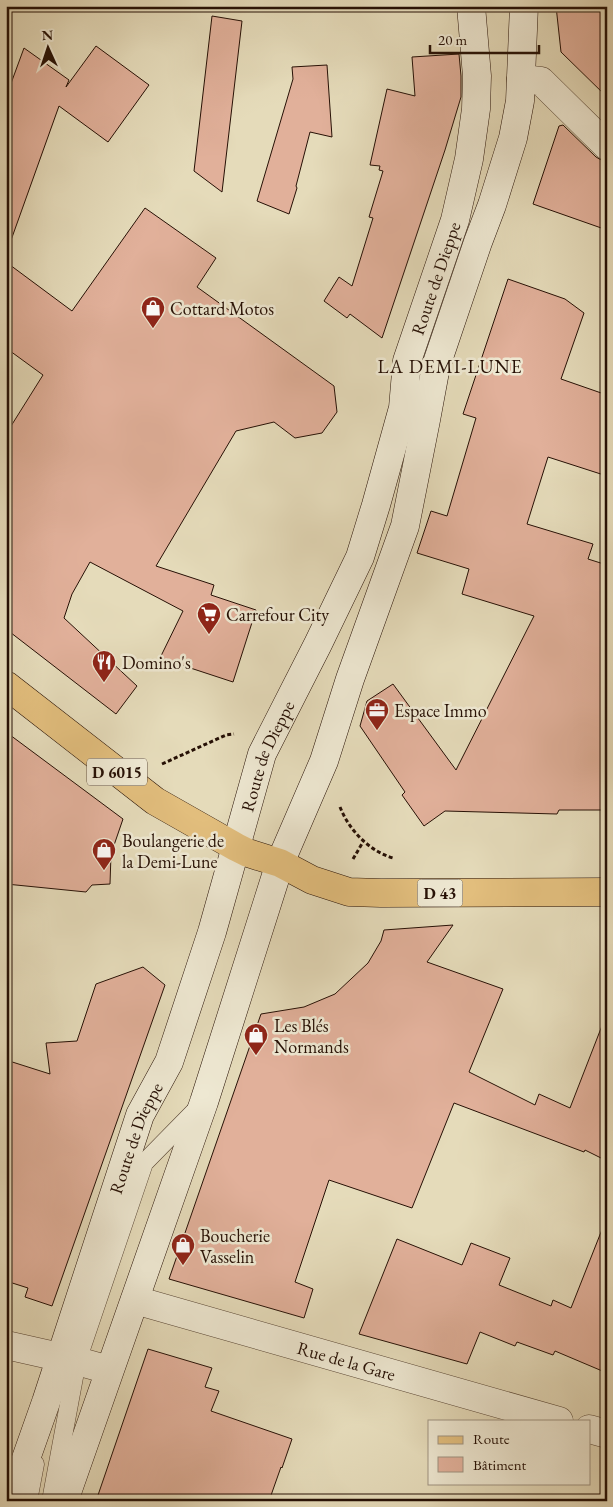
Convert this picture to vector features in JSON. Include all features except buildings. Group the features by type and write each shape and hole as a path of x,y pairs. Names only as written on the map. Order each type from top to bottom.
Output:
{"main road":[{"name":"Route de Dieppe","path":"11,1501 46,1402 68,1359 140,1115 169,1062 212,932 242,850 262,754 360,557 403,408 407,361 455,220 469,159 476,109 477,76 471,6"},
{"name":"Route de Dieppe","path":"64,1501 204,1102 280,863 324,761 350,679 405,526 436,366 492,205 512,138 520,101 524,6"},
{"path":"521,79 541,81 607,146"},
{"name":"D 6015","path":"6,686 155,801 242,850"},
{"name":"D 43","path":"242,850 280,863 312,880 349,892 607,892"},
{"name":"Rue de la Gare","path":"135,1300 555,1420"},
{"path":"6,1345 109,1370"},
{"path":"590,1429 607,1434"}],"lane":[{"path":"51,1501 68,1359 102,1282 144,1163 204,1102"},
{"path":"28,1501 46,1402"}],"path":[{"path":"171,760 226,735 234,734 239,736"},
{"path":"337,800 344,817 363,842 396,859"},
{"path":"352,862 363,842"}],"place":[{"name":"Cottard Motos","path":"153,329"},
{"name":"Carrefour City","path":"209,635"},
{"name":"Domino's","path":"104,683"},
{"name":"Espace Immo","path":"377,731"},
{"name":"Boulangerie de la Demi-Lune","path":"104,871"},
{"name":"Les Blés Normands","path":"256,1056"},
{"name":"Boucherie Vasselin","path":"183,1266"}],"district":[{"name":"LA DEMI-LUNE","path":"450,366"}]}
